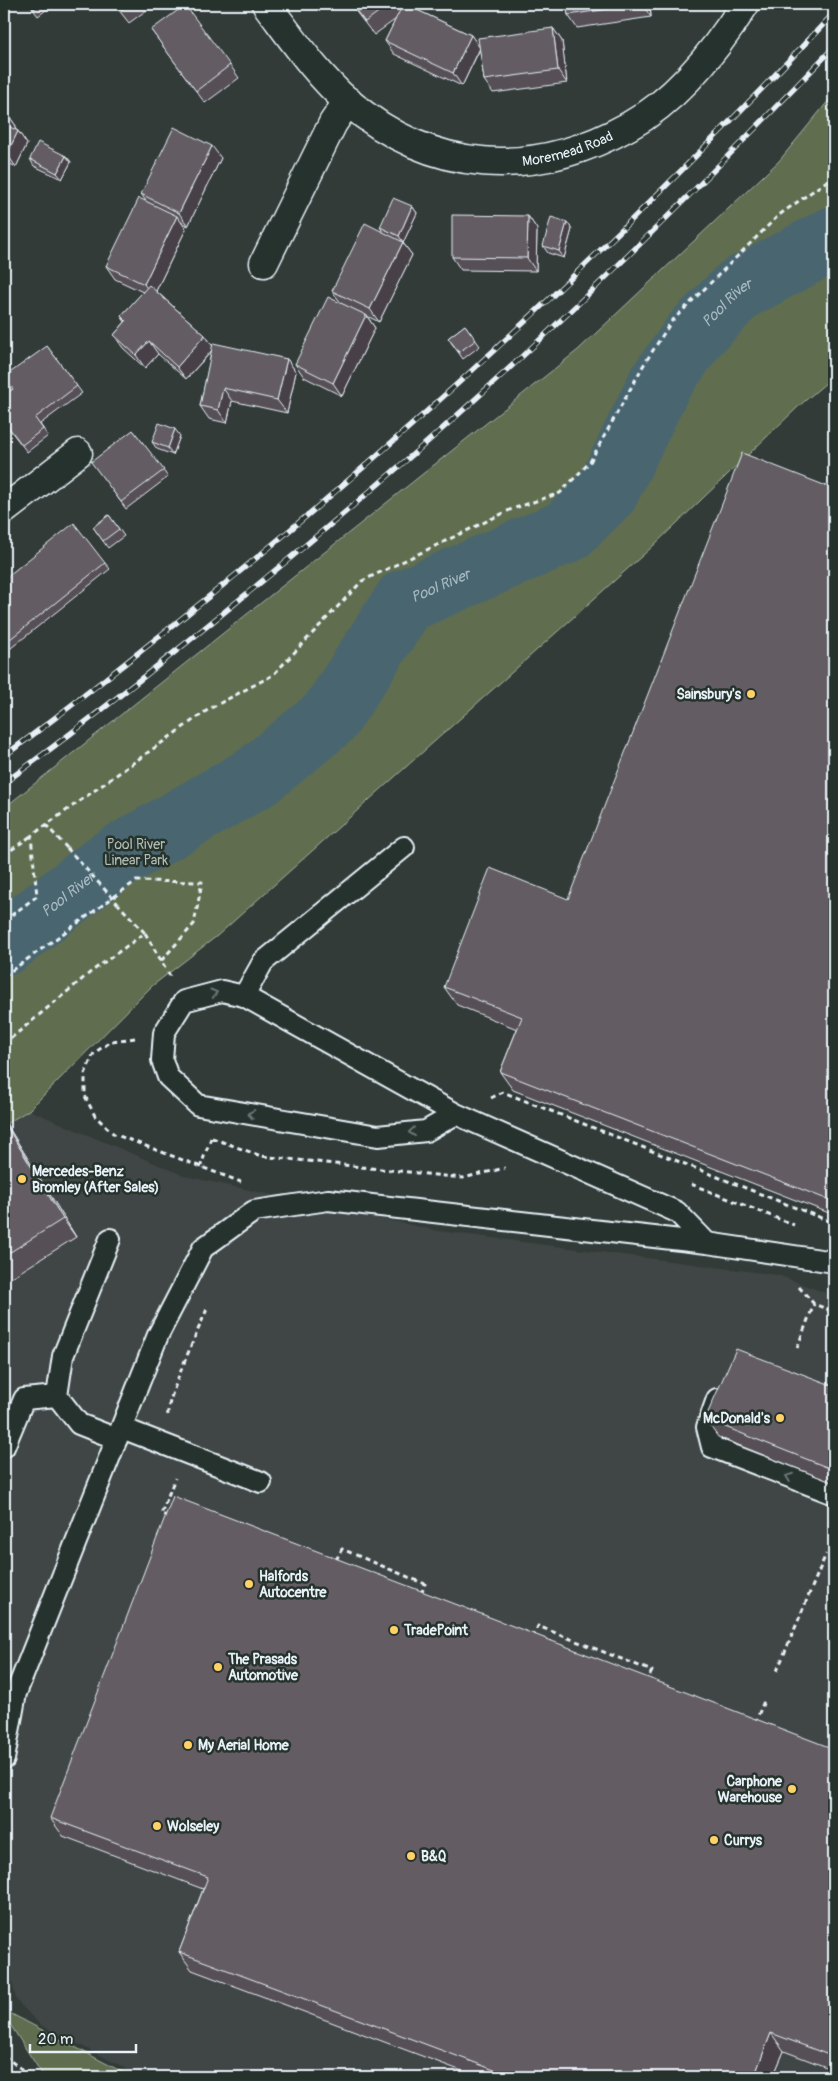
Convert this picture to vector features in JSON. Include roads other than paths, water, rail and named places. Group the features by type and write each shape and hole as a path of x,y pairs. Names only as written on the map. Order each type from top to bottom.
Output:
{"street":[{"name":"Moremead Road","path":"266,4 316,69 348,101 400,137 437,153 467,160 498,162 561,154 630,125 654,108 682,84 710,54 745,4"},
{"path":"264,263 333,123 348,101"},
{"path":"4,510 78,453"}],"lane":[{"path":"244,996 263,962 404,847"},
{"path":"456,1114 426,1131 378,1136 198,1105 168,1077 162,1060 164,1033 184,1002 222,990 244,996 456,1114 677,1212 707,1242"},
{"path":"4,1759 10,1691 119,1433 158,1335 203,1248 254,1211 328,1200 707,1242 834,1262"},
{"path":"110,1240 64,1356 57,1396 79,1424 119,1433 261,1482"},
{"path":"723,1384 708,1427 712,1446 834,1494"},
{"path":"4,1447 24,1399 57,1396"}],"waterway":[{"name":"Pool River","path":"4,944 111,861 258,776 330,717 405,601 567,531 607,492 660,383 696,333 739,289 834,238"}],"railway":[{"path":"4,756 118,669 272,545 439,400 521,326 680,172 834,13"},
{"path":"4,783 91,718 205,628 339,518 442,429 593,290 739,145 834,47"}],"place":[{"name":"Sainsbury's","path":"751,694"},
{"name":"Mercedes-Benz Bromley (After Sales)","path":"22,1179"},
{"name":"McDonald's","path":"780,1418"},
{"name":"Halfords Autocentre","path":"249,1584"},
{"name":"TradePoint","path":"394,1630"},
{"name":"The Prasads Automotive","path":"218,1667"},
{"name":"My Aerial Home","path":"188,1745"},
{"name":"Carphone Warehouse","path":"792,1789"},
{"name":"Wolseley","path":"157,1826"},
{"name":"Currys","path":"714,1840"},
{"name":"B&Q","path":"411,1856"}],"park label":[{"name":"Pool River Linear Park","path":"136,852"}]}
